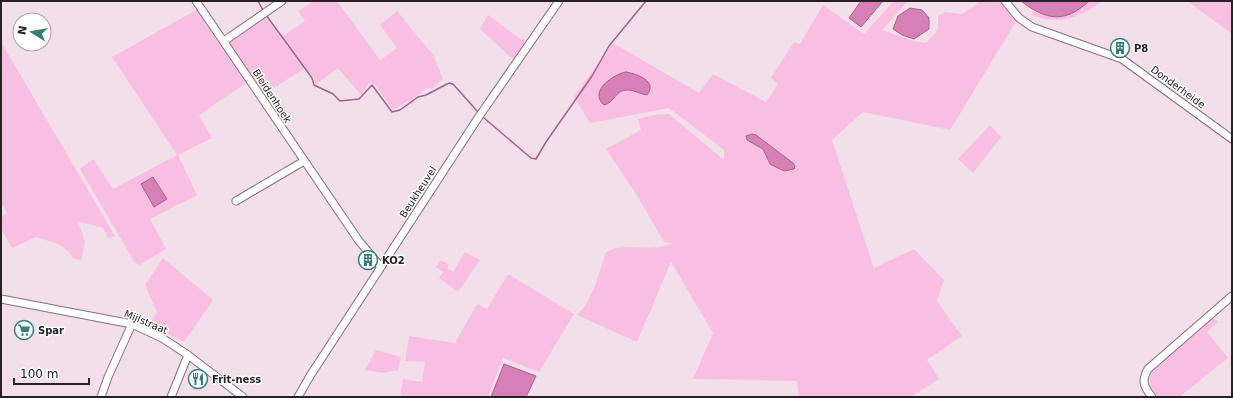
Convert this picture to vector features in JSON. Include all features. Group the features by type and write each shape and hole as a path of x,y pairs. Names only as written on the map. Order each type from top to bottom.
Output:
{"street":[{"name":"Bleidenhoek","path":"196,1 359,241 381,267"},
{"path":"224,41 282,1"},
{"name":"Beukheuvel","path":"298,397 478,118 559,1"},
{"name":"Donderheide","path":"1005,1 1019,18 1032,27 1122,59 1232,139"},
{"path":"236,201 304,161"},
{"path":"1152,397 1145,388 1144,382 1148,369 1232,296"},
{"name":"Mijlstraat","path":"1,298 132,324 162,338 188,354 243,397"},
{"path":"101,397 108,377 132,324"},
{"path":"171,397 188,354"}],"shaded area":[{"path":"314,1 337,1 380,60 397,48 380,25 397,11 433,55 443,79 432,89 427,88 413,99 414,101 412,105 408,101 393,110 375,84 369,83 361,95 338,68 315,85 314,78 281,37 305,21 298,11"},
{"path":"861,1 883,1 861,27 849,18"},
{"path":"894,1 908,1 882,30 913,41 926,43 938,30 938,16 945,12 962,14 981,1 1000,1 1017,20 950,130 863,112 832,140 874,268 914,249 944,280 937,301 962,336 927,360 939,379 911,397 799,397 797,381 693,379 713,333 671,262 637,342 577,315 583,309 591,294 606,252 622,248 656,248 672,243 664,242 638,197 606,149 641,130 638,119 653,115 669,114 724,160 724,150 669,108 590,123 574,97 613,43 699,93 713,74 766,102 778,84 771,78 794,42 800,44 823,5 864,34"},
{"path":"1021,1 1089,1 1072,13 1055,17 1038,12"},
{"path":"1089,1 1102,1 1077,16 1060,20 1051,20 1032,15 1033,11 1047,16 1062,15 1076,10"},
{"path":"1232,1 1232,34 1189,2"},
{"path":"910,8 922,10 929,18 929,29 914,39 902,35 893,29 898,16"},
{"path":"198,9 248,82 199,115 212,138 178,155 197,195 150,219 166,249 139,265 135,263 80,169 93,159 113,189 177,155 112,57"},
{"path":"264,15 304,69 261,96 228,44 230,39"},
{"path":"488,15 522,40 523,38 527,42 514,60 480,29"},
{"path":"1,42 115,236 108,239 103,228 78,221 85,242 81,260 73,258 62,246 36,237 12,248 1,229 1,216 7,213 1,203"},
{"path":"626,72 640,76 648,82 650,90 647,95 630,90 624,90 604,105 600,100 599,94 604,84 615,76"},
{"path":"990,125 1001,137 973,173 958,159"},
{"path":"752,134 756,135 793,163 795,166 794,169 784,171 770,164 763,149 747,140 746,136"},
{"path":"153,177 167,199 154,207 141,184"},
{"path":"465,252 480,260 458,292 439,278 443,272 436,267 441,260 449,265 447,268 453,272"},
{"path":"163,258 213,300 184,342 154,326 152,329 148,326 157,312 145,285"},
{"path":"508,274 574,314 539,372 503,358 488,397 400,397 403,379 422,382 425,362 405,361 409,336 455,343 477,304 487,309"},
{"path":"1213,317 1218,322 1207,332 1228,358 1179,397 1158,397 1151,386 1151,371"},
{"path":"376,350 401,357 398,370 384,373 365,370"},
{"path":"504,364 536,376 526,397 491,397"}],"waterway":[{"path":"258,1 263,10"},
{"path":"484,118 531,158 536,159 546,142 592,76 609,46 646,1"},
{"path":"266,15 312,78 314,85 333,94 340,101 359,99 372,85 392,112 400,110 418,97 426,95 449,83 453,84 478,112"}],"place":[{"name":"P8","path":"1120,48"},
{"name":"KO2","path":"368,260"},
{"name":"Spar","path":"24,330"},
{"name":"Frit-ness","path":"198,379"}]}
